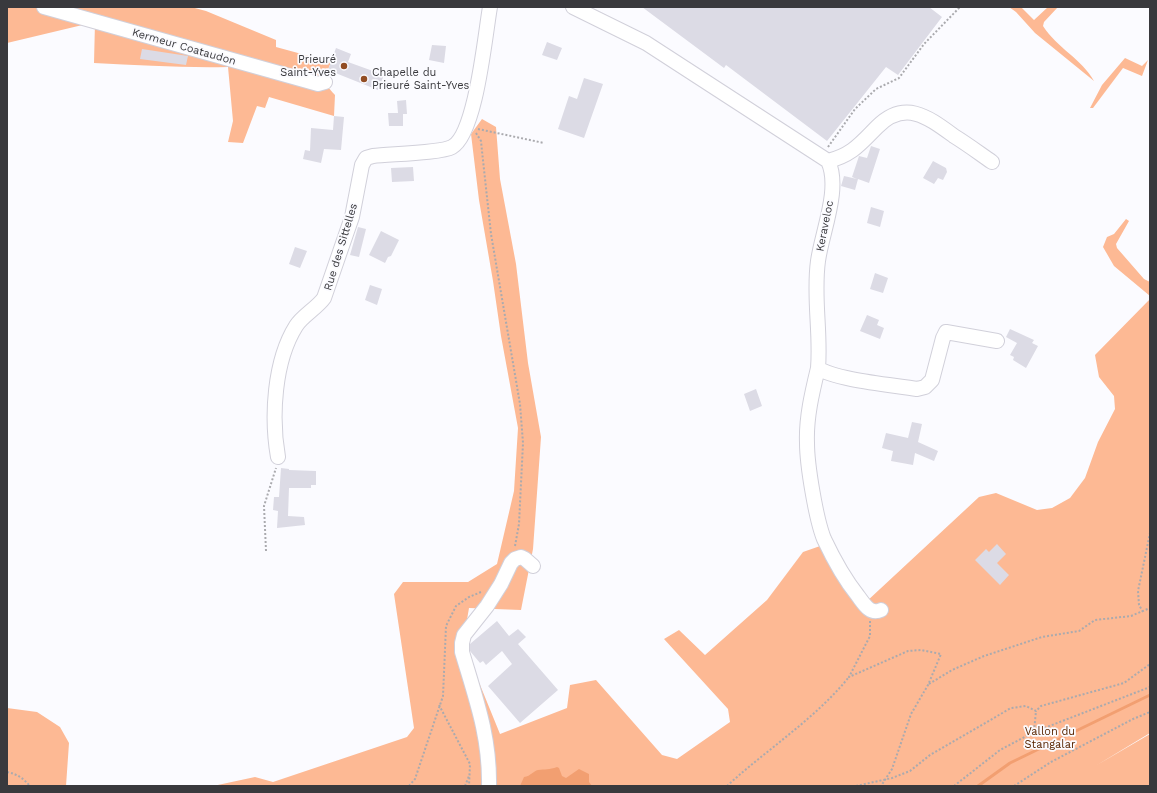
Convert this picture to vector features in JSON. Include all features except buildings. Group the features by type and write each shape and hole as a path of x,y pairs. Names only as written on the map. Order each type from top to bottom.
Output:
{"street":[{"name":"Kermeur Coataudon","path":"44,7 318,84 325,82"},
{"name":"Rue des Sittelles","path":"278,457 274,434 277,379 286,349 296,325 318,306 324,298 338,262 352,217 362,165 366,158 452,147 463,137 474,104 490,7"},
{"path":"573,7 646,43 825,159 843,158 886,118 895,114 912,113 927,116 992,162"},
{"name":"Keraveloc","path":"825,159 832,170 833,184 818,261 815,298 819,353 818,368 808,415 807,444 814,497 824,538 852,589 875,609"},
{"path":"818,368 825,373 917,389 925,387 932,380 946,332 997,341"},
{"path":"489,786 489,766 485,732 462,652 462,643 464,635 487,606 501,584 511,563 515,559 521,557 533,566"}],"path":[{"path":"825,159 855,109 876,89 900,78 924,44 960,7"},
{"path":"511,563 518,524 522,477 523,443 520,404 491,234 481,141 472,129 482,129 544,143"},
{"path":"266,551 264,506 276,469 278,457"},
{"path":"1150,483 1150,516"},
{"path":"1143,612 1139,605 1138,591 1150,532"},
{"path":"409,786 415,779 442,696 446,626 456,606 469,597"},
{"path":"928,684 952,670 984,656 1042,637 1079,631 1096,620 1131,616 1150,608"},
{"path":"727,786 754,761 787,738 815,714 849,677 870,636 870,616 875,609"},
{"path":"849,677 908,651 921,650 941,654 928,684 911,714 892,769 881,786"},
{"path":"1034,732 1036,711 1041,706 1124,683 1150,664"},
{"path":"954,786 994,754 1034,732 1150,687"},
{"path":"439,705 470,764 469,786"},
{"path":"856,786 886,779 910,771 930,754 1011,708 1026,706 1036,711"},
{"path":"1014,786 1064,756 1150,712"},
{"path":"7,772 15,773 30,786"},
{"path":"465,786 470,775"}],"green space":[{"path":"7,7 191,7 206,11 276,40 276,47 331,62 326,77 326,83 335,95 334,116 269,97 265,108 257,106 243,143 228,142 233,121 228,67 178,67 94,63 95,22 7,43"},
{"path":"1009,7 1021,7 1034,20 1048,7 1058,7 1044,22 1043,26 1055,41 1083,66 1094,81 1035,33 1016,12"},
{"path":"1125,58 1142,66 1148,60 1142,76 1123,68 1093,108 1090,108 1102,85"},
{"name":"Vallon du Stangalar","path":"482,119 496,127 500,179 516,264 528,363 541,437 533,549 521,610 469,608 463,643 500,734 567,708 570,685 596,680 662,755 677,759 730,722 728,709 664,639 679,630 705,655 767,600 803,552 823,545 866,602 979,497 996,493 1037,510 1052,508 1070,498 1085,478 1098,442 1115,409 1114,396 1099,377 1095,355 1150,299 1150,733 1097,765 1150,734 1150,786 213,786 255,777 273,782 407,737 414,728 394,594 403,582 468,582 497,564 514,491 518,428 501,336 479,200 471,134"},
{"path":"1126,219 1129,221 1116,244 1117,248 1144,279 1150,282 1150,296 1114,266 1103,247 1107,237 1114,234"},
{"path":"7,708 37,712 60,727 69,743 66,786 7,786"}],"shaded area":[{"path":"559,768 562,776 566,778 579,769 589,774 589,782 592,786 520,786 524,777 538,770"}],"waterway":[{"path":"978,786 1010,763 1150,695"}],"place":[{"name":"Prieuré Saint-Yves","path":"344,66"},
{"name":"Chapelle du Prieuré Saint-Yves","path":"364,79"}]}
